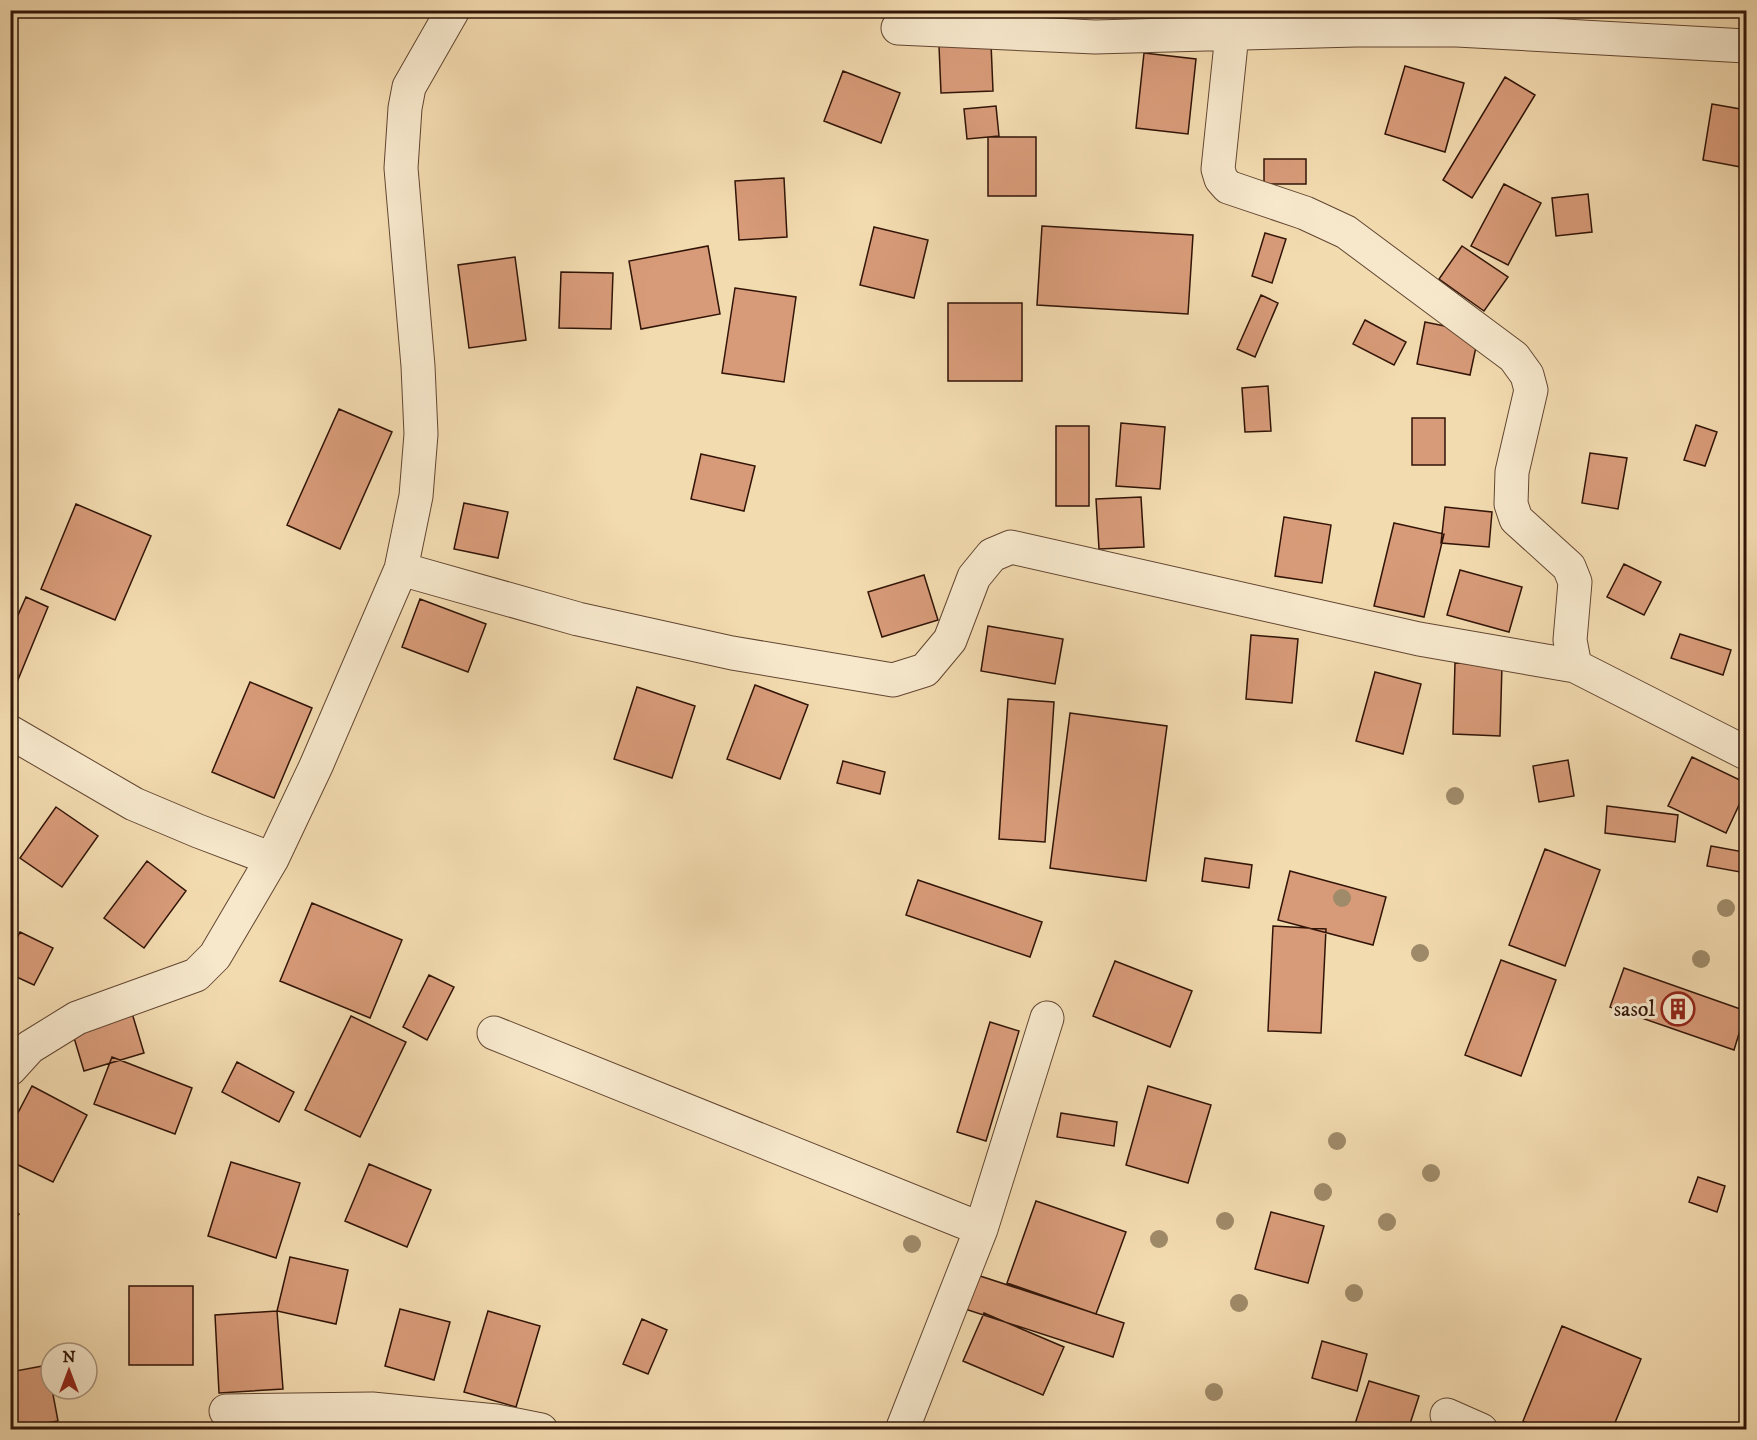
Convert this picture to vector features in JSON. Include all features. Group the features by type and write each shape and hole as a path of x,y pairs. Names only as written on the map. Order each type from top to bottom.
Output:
{"street":[{"path":"10,1069 30,1047 77,1018 196,975 215,956 272,859 316,766 401,569 416,496 421,434 418,366 401,168 405,108 410,87 453,10"},
{"path":"898,28 1094,24 1232,34 1457,30 1746,46"},
{"path":"1232,34 1218,169 1221,179 1228,187 1305,213 1346,232 1514,357 1527,375 1531,390 1512,472 1511,504 1516,519 1569,567 1575,582 1570,640 1575,666"},
{"path":"401,569 589,621 732,653 892,680 925,670 950,640 974,576 992,555 1011,547 1419,639 1575,666 1746,753"},
{"path":"10,732 134,804 272,859"},
{"path":"902,1430 981,1229 1047,1018"},
{"path":"494,1033 981,1229"},
{"path":"226,1411 372,1409 496,1421 541,1430"},
{"path":"1447,1415 1481,1430"}],"building":[{"path":"991,43 993,91 941,93 939,46"},
{"path":"1144,53 1196,59 1188,134 1136,128"},
{"path":"1405,66 1464,83 1445,152 1385,134"},
{"path":"843,71 900,93 881,143 824,121"},
{"path":"1505,77 1535,95 1472,198 1443,180"},
{"path":"1712,104 1746,110 1746,168 1703,160"},
{"path":"996,106 999,136 967,139 964,109"},
{"path":"988,137 1036,137 1036,196 988,196"},
{"path":"1264,159 1306,159 1306,184 1264,184"},
{"path":"784,178 787,237 739,240 735,181"},
{"path":"1504,184 1541,203 1508,265 1471,246"},
{"path":"1588,194 1592,232 1556,236 1552,198"},
{"path":"1042,226 1193,235 1188,314 1037,305"},
{"path":"874,227 928,240 914,298 860,285"},
{"path":"1265,233 1286,239 1272,283 1252,276"},
{"path":"708,246 720,314 641,329 629,261"},
{"path":"1462,246 1508,277 1484,311 1439,279"},
{"path":"515,257 526,340 469,348 458,265"},
{"path":"561,272 613,273 611,329 559,328"},
{"path":"735,288 796,297 784,382 722,373"},
{"path":"1261,295 1278,303 1255,357 1237,349"},
{"path":"948,303 1022,303 1022,381 948,381"},
{"path":"1365,320 1406,342 1394,365 1353,344"},
{"path":"1425,322 1479,333 1470,375 1417,364"},
{"path":"1268,386 1271,431 1245,432 1242,388"},
{"path":"339,409 392,432 340,549 287,525"},
{"path":"1412,418 1445,418 1445,465 1412,465"},
{"path":"1121,423 1165,427 1160,489 1116,486"},
{"path":"1696,425 1717,432 1705,466 1684,460"},
{"path":"1056,426 1089,426 1089,506 1056,506"},
{"path":"1590,453 1627,458 1618,509 1582,503"},
{"path":"701,454 755,466 744,511 691,499"},
{"path":"1141,497 1144,547 1099,549 1096,499"},
{"path":"464,503 508,512 498,558 454,549"},
{"path":"76,504 151,536 115,620 41,589"},
{"path":"1445,507 1492,512 1489,547 1441,543"},
{"path":"1284,517 1331,525 1322,583 1275,576"},
{"path":"1394,523 1444,534 1424,617 1374,606"},
{"path":"1624,564 1661,582 1644,615 1607,597"},
{"path":"1460,570 1522,587 1509,632 1447,615"},
{"path":"924,575 938,620 882,637 868,592"},
{"path":"26,597 48,607 15,687 10,685 10,633"},
{"path":"420,599 486,624 468,672 402,647"},
{"path":"988,626 1063,639 1055,684 981,671"},
{"path":"1680,634 1731,650 1723,675 1671,658"},
{"path":"1251,635 1298,639 1292,703 1246,699"},
{"path":"1455,663 1502,665 1500,736 1453,734"},
{"path":"1375,672 1421,684 1403,754 1356,741"},
{"path":"250,682 312,708 274,798 212,772"},
{"path":"755,685 808,705 780,779 727,759"},
{"path":"637,687 695,706 672,778 614,759"},
{"path":"1008,699 1054,702 1045,842 999,839"},
{"path":"1070,713 1167,726 1146,881 1050,868"},
{"path":"1692,757 1746,783 1746,790 1726,833 1668,806"},
{"path":"1568,760 1574,796 1539,802 1533,766"},
{"path":"843,761 885,772 880,794 837,783"},
{"path":"1607,806 1678,815 1675,842 1605,833"},
{"path":"56,807 98,836 62,887 20,858"},
{"path":"1711,846 1744,852 1740,872 1707,866"},
{"path":"1545,849 1600,870 1565,966 1509,945"},
{"path":"1205,858 1252,865 1249,888 1202,881"},
{"path":"147,861 186,891 144,948 104,918"},
{"path":"1290,871 1386,897 1373,945 1278,920"},
{"path":"918,880 1042,922 1030,957 906,915"},
{"path":"312,903 402,940 370,1018 280,981"},
{"path":"1273,926 1326,929 1321,1033 1268,1031"},
{"path":"20,932 53,948 34,985 10,974 10,952"},
{"path":"1501,960 1556,980 1521,1076 1465,1055"},
{"path":"1115,961 1192,991 1170,1047 1093,1016"},
{"name":"sasol","path":"1624,968 1746,1011 1734,1050 1610,1007"},
{"path":"429,975 454,987 427,1040 403,1027"},
{"path":"132,1013 144,1053 84,1071 72,1031"},
{"path":"351,1016 406,1042 360,1137 305,1110"},
{"path":"990,1022 1019,1031 986,1141 957,1132"},
{"path":"112,1057 192,1088 175,1134 94,1104"},
{"path":"237,1062 294,1092 279,1122 222,1092"},
{"path":"32,1086 87,1115 53,1182 10,1161 10,1128"},
{"path":"1148,1086 1211,1105 1188,1183 1126,1165"},
{"path":"1061,1113 1117,1122 1114,1146 1057,1137"},
{"path":"231,1162 300,1183 276,1258 208,1236"},
{"path":"369,1164 431,1190 407,1247 345,1221"},
{"path":"1698,1177 1725,1186 1717,1212 1689,1202"},
{"path":"1036,1201 1126,1232 1096,1314 1007,1283"},
{"path":"10,1207 19,1214 10,1224"},
{"path":"1271,1212 1324,1226 1308,1283 1255,1269"},
{"path":"290,1257 348,1270 336,1324 277,1311"},
{"path":"974,1274 1124,1323 1113,1357 962,1308"},
{"path":"129,1286 193,1286 193,1365 129,1365"},
{"path":"400,1309 450,1322 434,1380 385,1366"},
{"path":"277,1311 283,1389 219,1393 215,1315"},
{"path":"488,1311 540,1326 516,1407 464,1392"},
{"path":"984,1313 1064,1347 1043,1395 963,1361"},
{"path":"642,1319 667,1330 648,1374 623,1364"},
{"path":"1562,1326 1641,1359 1612,1430 1543,1430 1523,1421"},
{"path":"1322,1341 1367,1354 1357,1391 1312,1378"},
{"path":"39,1367 39,1401 54,1401 58,1421 10,1429 10,1372"},
{"path":"1369,1381 1419,1396 1408,1430 1353,1430"}],"place":[{"name":"sasol","path":"1678,1009"}]}
